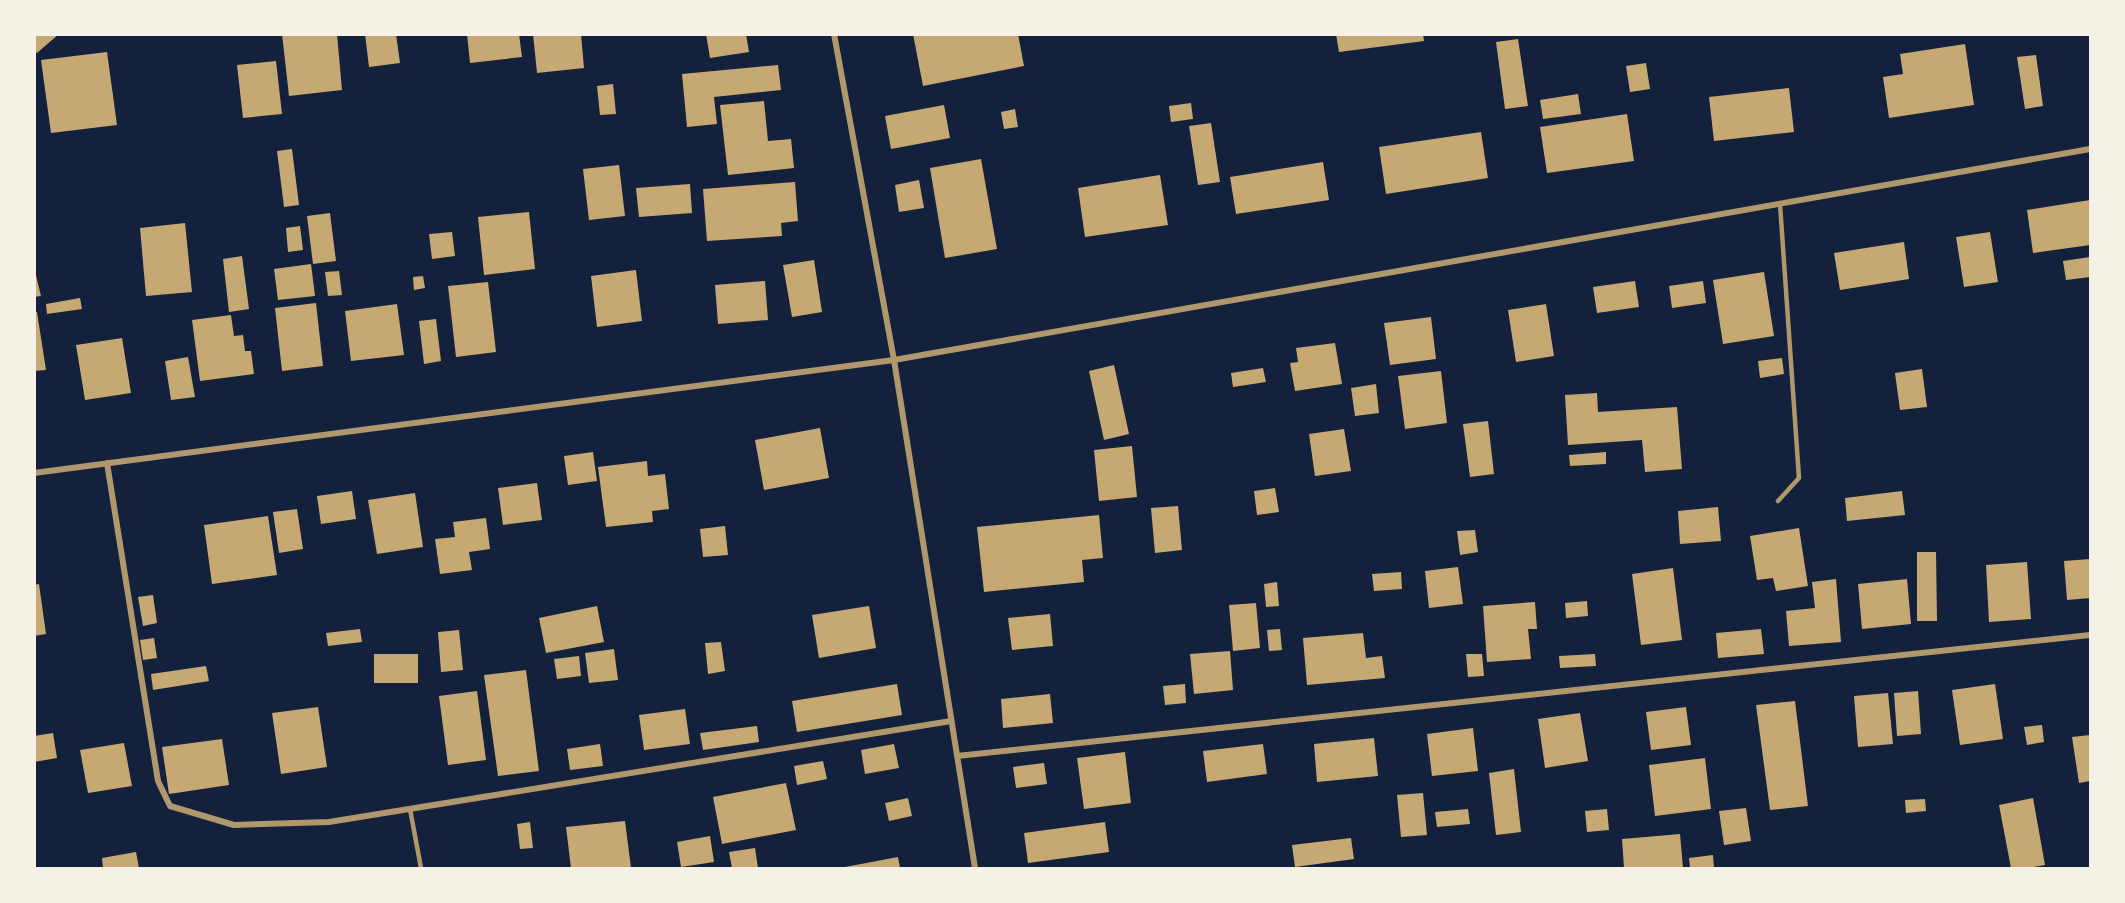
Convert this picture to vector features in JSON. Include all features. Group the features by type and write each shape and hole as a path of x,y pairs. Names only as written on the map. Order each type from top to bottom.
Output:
{"street":[{"path":"834,34 894,360 975,868"},
{"path":"34,473 894,360 2091,149"},
{"path":"107,463 158,780 170,806 234,825 329,822 951,722"},
{"path":"957,756 2091,635"}],"lane":[{"path":"1778,501 1798,478 1780,204"},
{"path":"410,809 421,868"}],"building":[{"path":"38,34 59,34 37,53 34,50 34,38"},
{"path":"282,34 337,34 342,90 289,96"},
{"path":"365,34 396,34 400,63 369,67"},
{"path":"467,34 519,34 522,57 470,63"},
{"path":"533,34 581,34 584,68 537,73"},
{"path":"706,34 746,34 749,52 710,58"},
{"path":"913,34 1018,34 1024,66 923,86"},
{"path":"1336,34 1423,34 1424,41 1339,52"},
{"path":"1518,39 1528,106 1505,109 1496,42"},
{"path":"1965,44 1974,105 1889,118 1883,77 1903,74 1900,54"},
{"path":"107,52 117,125 51,133 41,60"},
{"path":"2036,55 2043,106 2025,109 2017,57"},
{"path":"276,61 282,114 243,118 237,65"},
{"path":"1646,63 1650,89 1630,92 1626,66"},
{"path":"778,65 781,90 714,97 717,124 687,127 682,74"},
{"path":"613,84 616,114 600,115 597,86"},
{"path":"1789,88 1794,132 1714,141 1709,97"},
{"path":"1578,94 1581,114 1543,119 1540,100"},
{"path":"764,101 768,141 791,139 794,168 728,175 720,105"},
{"path":"1191,103 1193,119 1171,122 1169,106"},
{"path":"944,105 950,138 891,149 885,116"},
{"path":"1015,109 1018,127 1004,129 1001,112"},
{"path":"1627,114 1634,161 1547,173 1540,127"},
{"path":"1211,123 1220,182 1198,185 1189,126"},
{"path":"1481,132 1488,178 1386,194 1379,147"},
{"path":"292,149 299,205 284,207 277,151"},
{"path":"981,159 997,249 945,258 930,168"},
{"path":"1323,162 1329,200 1236,214 1230,177"},
{"path":"619,165 625,216 589,220 583,169"},
{"path":"1160,175 1168,225 1085,237 1078,188"},
{"path":"919,180 924,208 899,212 895,185"},
{"path":"795,182 798,221 781,223 782,236 707,241 703,189"},
{"path":"690,184 692,213 639,217 636,188"},
{"path":"2090,200 2090,245 2033,253 2027,210"},
{"path":"529,212 535,269 484,275 478,217"},
{"path":"330,213 336,261 313,264 307,216"},
{"path":"185,223 192,292 146,296 140,228"},
{"path":"300,226 303,250 288,252 286,228"},
{"path":"452,232 455,256 432,259 429,234"},
{"path":"1990,232 1998,282 1964,287 1956,237"},
{"path":"1904,242 1909,279 1840,290 1834,253"},
{"path":"242,256 249,309 229,312 223,259"},
{"path":"2090,257 2090,277 2066,280 2063,261"},
{"path":"814,260 822,312 792,317 783,265"},
{"path":"311,264 315,296 278,300 274,269"},
{"path":"34,267 41,296 34,297"},
{"path":"636,270 642,321 597,327 591,276"},
{"path":"339,271 342,295 328,296 325,272"},
{"path":"1764,272 1774,336 1723,344 1713,280"},
{"path":"423,276 425,288 414,290 413,277"},
{"path":"765,281 768,320 718,324 715,285"},
{"path":"1635,281 1639,307 1597,313 1593,287"},
{"path":"1703,281 1706,303 1672,308 1669,286"},
{"path":"488,282 496,352 456,357 448,286"},
{"path":"80,298 82,309 47,314 46,304"},
{"path":"316,303 323,366 282,371 275,308"},
{"path":"397,304 404,355 351,361 345,311"},
{"path":"1546,304 1554,356 1516,362 1508,310"},
{"path":"34,312 37,312 46,370 34,371"},
{"path":"231,315 234,336 243,335 245,351 251,351 254,374 200,381 192,320"},
{"path":"1431,317 1436,359 1390,365 1384,323"},
{"path":"436,319 441,361 424,364 419,321"},
{"path":"122,338 131,393 85,400 76,345"},
{"path":"1335,343 1342,384 1295,391 1290,363 1298,362 1296,348"},
{"path":"188,357 195,397 171,400 165,361"},
{"path":"1782,358 1784,374 1760,378 1758,361"},
{"path":"1114,365 1129,434 1104,440 1089,371"},
{"path":"1263,368 1266,382 1233,387 1231,373"},
{"path":"1922,369 1927,407 1900,410 1895,373"},
{"path":"1441,371 1447,423 1405,429 1398,376"},
{"path":"1376,384 1379,413 1355,416 1351,388"},
{"path":"1597,393 1598,412 1677,407 1682,469 1645,472 1642,440 1568,445 1565,395"},
{"path":"1488,421 1494,474 1470,477 1463,424"},
{"path":"820,428 829,478 764,490 755,440"},
{"path":"1344,429 1351,471 1315,476 1309,434"},
{"path":"1132,446 1137,497 1099,501 1094,450"},
{"path":"593,452 597,481 568,485 564,456"},
{"path":"1606,452 1606,464 1570,466 1569,455"},
{"path":"647,461 648,476 665,474 669,509 652,511 653,522 606,527 598,467"},
{"path":"537,483 542,520 503,525 498,488"},
{"path":"1275,488 1279,512 1257,515 1254,491"},
{"path":"352,491 356,519 321,524 317,496"},
{"path":"1902,491 1905,515 1847,521 1845,498"},
{"path":"415,493 423,547 377,554 368,500"},
{"path":"1178,506 1182,550 1155,553 1151,508"},
{"path":"1718,507 1721,541 1680,544 1678,511"},
{"path":"297,509 303,549 279,553 273,512"},
{"path":"1099,515 1103,558 1082,560 1084,582 984,592 977,527"},
{"path":"268,516 277,575 212,584 204,525"},
{"path":"486,518 490,549 469,552 472,570 440,574 435,539 455,537 453,522"},
{"path":"725,526 728,555 703,557 700,529"},
{"path":"1799,528 1808,586 1776,591 1773,578 1757,580 1750,536"},
{"path":"1475,530 1478,552 1460,555 1457,531"},
{"path":"1917,552 1936,552 1937,621 1917,621"},
{"path":"2090,559 2090,598 2067,600 2064,561"},
{"path":"2027,562 2031,619 1989,622 1986,565"},
{"path":"1458,567 1463,604 1429,608 1425,571"},
{"path":"1673,568 1682,640 1641,645 1632,574"},
{"path":"1401,572 1402,589 1374,591 1372,574"},
{"path":"1836,579 1841,642 1789,646 1786,611 1815,608 1812,582"},
{"path":"1907,579 1911,624 1862,629 1858,584"},
{"path":"1277,582 1279,606 1266,607 1264,584"},
{"path":"39,584 46,634 34,636 34,585"},
{"path":"153,595 157,623 143,626 138,597"},
{"path":"1587,601 1588,616 1566,618 1565,603"},
{"path":"1535,602 1537,629 1528,629 1531,659 1487,662 1483,606"},
{"path":"1256,603 1260,648 1233,651 1229,605"},
{"path":"597,606 604,642 546,653 539,618"},
{"path":"869,606 876,648 819,658 812,615"},
{"path":"1050,614 1053,646 1012,650 1008,618"},
{"path":"360,629 362,642 328,646 326,633"},
{"path":"1280,629 1282,650 1269,651 1267,630"},
{"path":"1761,629 1764,654 1718,658 1716,633"},
{"path":"459,630 463,670 441,672 438,632"},
{"path":"1363,633 1366,658 1382,656 1385,678 1307,685 1303,638"},
{"path":"154,638 157,658 143,660 140,640"},
{"path":"721,642 725,671 708,674 705,643"},
{"path":"614,649 618,680 589,683 585,653"},
{"path":"1230,651 1233,690 1194,694 1190,654"},
{"path":"374,654 418,654 418,683 374,683"},
{"path":"1466,654 1482,654 1484,676 1468,677"},
{"path":"1595,654 1596,666 1560,668 1559,656"},
{"path":"579,656 581,676 557,679 554,659"},
{"path":"206,666 209,681 153,690 151,674"},
{"path":"526,670 539,771 498,776 484,675"},
{"path":"897,684 902,715 797,732 792,701"},
{"path":"1185,684 1186,703 1165,705 1163,686"},
{"path":"1995,684 2003,739 1960,745 1952,690"},
{"path":"477,691 486,760 448,765 439,696"},
{"path":"1918,691 1921,734 1897,736 1894,693"},
{"path":"1888,693 1893,744 1858,747 1854,696"},
{"path":"1050,694 1053,723 1003,728 1001,699"},
{"path":"1795,701 1808,806 1770,810 1756,705"},
{"path":"318,707 327,767 281,774 272,713"},
{"path":"1686,707 1691,745 1651,750 1646,712"},
{"path":"685,709 690,744 644,750 639,715"},
{"path":"1580,713 1588,761 1545,768 1538,719"},
{"path":"2042,725 2044,742 2027,745 2024,727"},
{"path":"757,726 759,742 703,750 700,733"},
{"path":"1473,728 1478,771 1432,776 1427,734"},
{"path":"53,733 57,758 34,762 34,736"},
{"path":"2090,735 2090,781 2079,783 2072,737"},
{"path":"1374,738 1378,776 1317,782 1314,744"},
{"path":"222,739 229,785 169,794 162,747"},
{"path":"124,743 132,786 88,793 80,750"},
{"path":"600,744 603,766 570,770 567,749"},
{"path":"894,744 899,768 865,774 861,750"},
{"path":"1263,744 1267,774 1207,782 1203,751"},
{"path":"1125,752 1131,803 1084,809 1077,758"},
{"path":"1705,758 1711,809 1655,816 1649,765"},
{"path":"823,761 827,779 797,785 794,766"},
{"path":"1044,763 1047,784 1016,788 1013,767"},
{"path":"1514,769 1521,832 1496,835 1489,773"},
{"path":"786,783 796,830 722,844 713,797"},
{"path":"1423,793 1427,835 1401,837 1397,795"},
{"path":"908,798 912,816 889,821 885,803"},
{"path":"2033,798 2045,865 2011,868 1999,805"},
{"path":"1925,799 1926,811 1906,813 1905,800"},
{"path":"1746,808 1751,841 1724,845 1719,811"},
{"path":"1468,809 1470,824 1437,827 1435,812"},
{"path":"1607,809 1609,830 1587,832 1585,811"},
{"path":"625,821 631,868 571,868 566,827"},
{"path":"530,822 533,848 520,849 517,824"},
{"path":"1105,822 1109,852 1028,863 1024,833"},
{"path":"1680,834 1683,868 1624,868 1622,839"},
{"path":"710,836 714,862 681,867 677,842"},
{"path":"1351,838 1354,859 1295,867 1292,845"},
{"path":"755,848 758,868 732,868 729,852"},
{"path":"136,852 139,868 103,868 102,858"},
{"path":"1713,855 1714,868 1690,868 1689,858"},
{"path":"898,857 900,868 845,868 845,867"}]}
